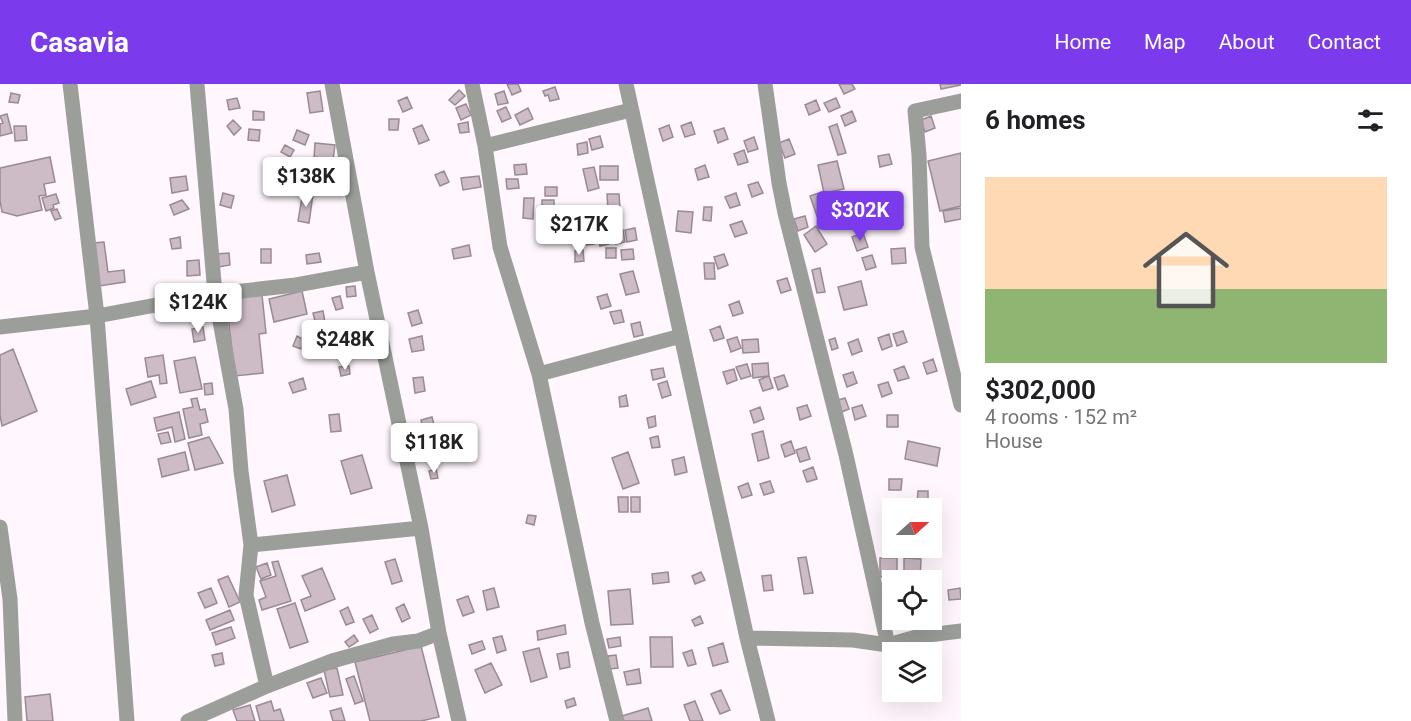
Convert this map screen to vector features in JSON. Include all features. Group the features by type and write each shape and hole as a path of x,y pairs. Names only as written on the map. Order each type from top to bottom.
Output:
{"street":[{"path":"70,84 97,316 127,721"},
{"path":"197,84 215,294 236,409 250,545 246,595 267,686"},
{"path":"332,84 367,272 421,528 439,633 459,721"},
{"path":"472,84 485,146 500,247 539,374 592,623 617,721"},
{"path":"626,84 747,638 768,721"},
{"path":"765,84 778,183 846,455 887,642"},
{"path":"961,101 915,111 922,247 961,405"},
{"path":"485,146 632,110"},
{"path":"0,327 97,316 215,294 296,285 367,272"},
{"path":"539,374 681,336"},
{"path":"0,527 10,599 15,721"},
{"path":"250,545 421,528"},
{"path":"899,642 920,636 961,631"},
{"path":"190,721 267,686 332,661 393,644 418,641 439,633"},
{"path":"747,638 853,640 882,644"}],"building":[{"path":"507,84 518,84 521,91 512,95"},
{"path":"839,84 852,84 855,89 844,94"},
{"path":"940,84 961,84 961,85 941,89"},
{"path":"555,87 559,99 550,101 548,95 545,96 543,91"},
{"path":"459,90 465,96 455,105 449,100"},
{"path":"320,91 323,111 310,113 307,93"},
{"path":"504,91 508,103 498,105 495,94"},
{"path":"11,93 20,95 18,103 9,102"},
{"path":"407,97 412,108 403,112 398,101"},
{"path":"237,98 240,108 229,110 227,100"},
{"path":"836,98 840,107 829,112 824,103"},
{"path":"816,100 820,110 809,115 805,105"},
{"path":"466,104 471,115 461,120 456,108"},
{"path":"506,107 511,118 502,122 497,111"},
{"path":"528,108 533,119 520,125 515,115"},
{"path":"253,111 264,112 264,120 253,120"},
{"path":"852,111 856,121 845,126 841,116"},
{"path":"7,114 12,133 0,136 0,124 3,123 0,116"},
{"path":"931,116 935,128 925,132 921,120"},
{"path":"389,119 399,119 398,130 389,130"},
{"path":"233,120 241,128 234,135 227,126"},
{"path":"468,122 469,132 460,133 458,124"},
{"path":"691,122 695,134 685,137 681,126"},
{"path":"837,124 846,153 838,155 829,127"},
{"path":"422,125 429,140 419,144 413,129"},
{"path":"669,125 673,137 663,141 659,129"},
{"path":"14,126 26,126 27,140 15,141"},
{"path":"724,128 728,139 718,143 714,131"},
{"path":"249,129 260,130 259,141 248,140"},
{"path":"297,130 309,135 305,145 293,140"},
{"path":"600,136 603,147 592,150 589,139"},
{"path":"754,137 758,149 748,152 744,141"},
{"path":"789,139 795,154 785,158 779,143"},
{"path":"587,142 588,153 578,155 577,144"},
{"path":"315,143 335,145 333,160 314,157"},
{"path":"285,145 294,150 290,157 281,152"},
{"path":"744,150 748,162 738,165 734,154"},
{"path":"961,153 961,206 940,211 928,161"},
{"path":"889,154 892,164 880,167 878,156"},
{"path":"50,157 55,182 44,184 46,195 39,196 42,210 17,216 2,212 0,168"},
{"path":"837,161 844,189 824,193 818,165"},
{"path":"526,164 527,174 515,175 514,165"},
{"path":"705,165 709,177 698,180 695,169"},
{"path":"600,166 618,166 618,180 600,180"},
{"path":"594,167 599,188 588,191 583,169"},
{"path":"444,171 449,182 440,186 435,175"},
{"path":"186,176 188,190 172,193 170,178"},
{"path":"479,176 481,187 463,190 461,178"},
{"path":"506,179 518,179 519,188 507,189"},
{"path":"758,182 763,193 752,197 748,185"},
{"path":"545,187 557,187 557,196 545,196"},
{"path":"303,192 313,194 309,223 298,221"},
{"path":"896,192 903,225 884,229 876,196"},
{"path":"223,193 234,196 231,208 220,205"},
{"path":"736,193 740,205 730,208 725,197"},
{"path":"819,193 825,214 817,216 810,196"},
{"path":"56,194 59,203 46,211 42,198"},
{"path":"607,194 619,194 620,209 608,210"},
{"path":"524,198 534,198 533,219 523,218"},
{"path":"182,200 189,209 174,215 170,205"},
{"path":"542,200 554,200 554,210 542,210"},
{"path":"704,207 712,207 711,221 703,220"},
{"path":"961,208 961,219 945,222 943,211"},
{"path":"57,209 61,218 55,220 51,211"},
{"path":"843,210 845,221 833,223 831,212"},
{"path":"678,211 693,212 691,233 676,231"},
{"path":"588,214 591,224 577,229 573,219"},
{"path":"805,216 808,227 798,231 794,219"},
{"path":"742,221 747,233 735,237 730,225"},
{"path":"816,226 827,244 815,252 804,235"},
{"path":"635,228 637,240 627,242 625,230"},
{"path":"623,230 625,242 616,244 614,232"},
{"path":"592,232 594,244 585,245 583,233"},
{"path":"607,232 609,244 600,246 598,234"},
{"path":"863,233 868,247 857,251 852,237"},
{"path":"180,237 181,248 172,249 170,239"},
{"path":"104,242 108,272 124,270 125,282 99,286 93,243"},
{"path":"469,245 471,256 454,259 452,249"},
{"path":"606,248 616,248 616,258 606,258"},
{"path":"905,248 906,263 892,264 891,249"},
{"path":"261,249 271,249 271,263 261,263"},
{"path":"633,249 634,259 622,260 621,250"},
{"path":"583,250 584,261 575,262 575,251"},
{"path":"229,253 230,265 219,267 216,254"},
{"path":"319,253 321,262 307,264 306,255"},
{"path":"724,254 728,265 718,269 714,257"},
{"path":"872,255 876,267 866,270 862,258"},
{"path":"199,260 200,275 187,276 187,261"},
{"path":"704,263 714,263 715,279 705,279"},
{"path":"820,268 825,292 817,293 812,270"},
{"path":"633,271 639,292 626,295 620,274"},
{"path":"787,278 791,290 781,293 777,281"},
{"path":"861,281 867,305 844,310 838,287"},
{"path":"355,286 356,296 347,297 346,287"},
{"path":"302,291 307,314 274,322 269,299"},
{"path":"607,294 611,306 601,309 597,297"},
{"path":"262,295 266,333 259,334 263,373 235,376 226,298"},
{"path":"340,296 343,308 336,310 332,298"},
{"path":"739,301 743,313 733,316 729,305"},
{"path":"418,310 422,323 412,326 408,313"},
{"path":"621,310 624,322 614,324 610,312"},
{"path":"323,311 326,328 317,329 313,313"},
{"path":"640,322 643,335 634,337 631,324"},
{"path":"720,326 724,338 714,341 710,330"},
{"path":"203,327 205,340 194,342 192,329"},
{"path":"348,331 352,343 341,345 337,332"},
{"path":"903,331 907,342 897,346 893,334"},
{"path":"889,334 892,346 882,350 878,338"},
{"path":"297,336 304,340 301,349 293,346"},
{"path":"422,336 424,350 412,352 409,339"},
{"path":"737,337 741,348 731,352 727,340"},
{"path":"835,338 838,348 832,350 829,340"},
{"path":"758,339 759,352 743,353 742,340"},
{"path":"858,339 862,351 852,355 848,343"},
{"path":"13,349 37,411 2,426 0,355"},
{"path":"163,355 167,383 160,384 159,375 148,377 145,358"},
{"path":"195,357 202,389 180,393 174,361"},
{"path":"933,359 937,371 927,374 923,363"},
{"path":"768,363 769,376 753,378 752,364"},
{"path":"747,364 751,376 741,379 736,367"},
{"path":"349,366 350,374 341,376 339,367"},
{"path":"904,366 909,378 898,381 894,370"},
{"path":"663,368 665,377 653,380 651,370"},
{"path":"734,369 737,380 727,384 723,372"},
{"path":"853,372 857,383 847,387 843,375"},
{"path":"784,375 788,386 778,390 774,378"},
{"path":"769,376 773,388 763,391 759,380"},
{"path":"423,377 425,391 415,393 413,378"},
{"path":"303,378 306,389 293,393 289,383"},
{"path":"151,381 156,397 131,405 126,389"},
{"path":"667,381 671,395 662,398 658,384"},
{"path":"888,382 892,393 882,397 878,385"},
{"path":"212,383 213,394 205,395 204,384"},
{"path":"626,395 628,406 620,407 619,397"},
{"path":"197,398 200,410 205,409 208,422 200,424 202,435 189,438 183,409 193,407 191,399"},
{"path":"845,398 849,409 839,413 835,401"},
{"path":"807,405 811,416 800,420 797,408"},
{"path":"862,405 866,416 855,420 852,408"},
{"path":"760,407 764,419 754,423 750,411"},
{"path":"179,412 185,439 175,442 172,427 157,431 154,418"},
{"path":"339,414 341,431 331,432 329,415"},
{"path":"887,415 898,415 898,427 887,427"},
{"path":"655,416 656,426 649,428 647,418"},
{"path":"432,417 436,433 425,436 421,420"},
{"path":"763,431 769,458 758,461 752,434"},
{"path":"168,432 171,442 161,444 158,434"},
{"path":"658,436 660,447 652,448 650,438"},
{"path":"209,437 223,463 195,470 188,443"},
{"path":"791,441 795,453 785,457 781,445"},
{"path":"908,441 940,448 937,466 905,459"},
{"path":"806,447 810,459 800,462 796,450"},
{"path":"185,452 189,470 162,477 158,459"},
{"path":"628,452 639,483 623,489 612,458"},
{"path":"362,455 372,488 351,494 341,461"},
{"path":"684,457 687,472 675,475 672,460"},
{"path":"813,467 817,479 807,482 803,471"},
{"path":"436,469 438,478 431,479 429,471"},
{"path":"287,475 295,505 272,512 264,481"},
{"path":"889,479 902,479 901,490 889,490"},
{"path":"770,481 774,492 764,495 760,484"},
{"path":"748,483 752,495 742,498 738,487"},
{"path":"918,491 928,491 928,498 917,498"},
{"path":"618,497 628,497 628,512 619,512"},
{"path":"631,497 640,497 640,512 631,512"},
{"path":"528,515 536,516 534,525 526,523"},
{"path":"806,557 813,593 804,594 798,558"},
{"path":"880,558 897,558 897,570 882,570 882,577 880,577"},
{"path":"904,558 921,559 920,570 904,570"},
{"path":"395,559 402,581 392,584 385,562"},
{"path":"278,561 291,601 262,610 259,600 266,597 260,581 276,576 272,562"},
{"path":"267,563 271,575 261,579 256,567"},
{"path":"322,568 335,599 305,611 301,600 311,596 302,576"},
{"path":"668,572 669,582 653,584 652,574"},
{"path":"701,572 705,580 695,584 692,576"},
{"path":"771,575 773,590 764,591 762,576"},
{"path":"228,576 240,602 229,607 218,580"},
{"path":"211,588 217,603 205,608 198,593"},
{"path":"494,588 499,607 487,610 483,591"},
{"path":"960,588 961,599 949,600 948,590"},
{"path":"630,589 633,624 611,625 608,591"},
{"path":"468,596 474,612 463,616 457,600"},
{"path":"295,603 308,642 290,648 277,609"},
{"path":"404,604 410,618 402,622 396,608"},
{"path":"348,607 354,622 346,625 340,611"},
{"path":"230,610 234,620 210,630 206,620"},
{"path":"372,615 378,629 370,633 363,619"},
{"path":"700,616 703,623 695,626 692,620"},
{"path":"565,625 566,634 538,640 537,631"},
{"path":"231,627 235,638 216,645 212,633"},
{"path":"354,635 358,641 349,647 345,642"},
{"path":"502,636 506,650 497,653 493,638"},
{"path":"620,637 621,646 609,648 607,639"},
{"path":"650,637 672,637 673,667 651,667"},
{"path":"482,641 485,649 472,654 469,645"},
{"path":"723,643 728,662 713,666 708,648"},
{"path":"421,646 439,717 421,721 370,721 355,662"},
{"path":"539,648 547,677 531,682 523,652"},
{"path":"692,650 696,664 688,666 683,653"},
{"path":"568,652 570,667 560,669 557,654"},
{"path":"222,653 224,664 215,666 212,655"},
{"path":"616,655 618,668 610,669 608,656"},
{"path":"491,663 502,685 485,693 475,670"},
{"path":"337,668 343,695 330,697 324,670"},
{"path":"639,669 641,683 627,685 624,672"},
{"path":"354,676 363,701 355,704 346,679"},
{"path":"321,678 327,693 313,698 307,683"},
{"path":"721,690 730,710 720,714 711,694"},
{"path":"50,694 53,721 27,721 25,697"},
{"path":"574,698 576,705 567,708 565,701"},
{"path":"271,701 274,711 280,709 284,721 260,721 256,706"},
{"path":"695,701 703,721 690,721 684,705"},
{"path":"250,705 255,721 237,721 233,710"},
{"path":"341,708 345,721 333,721 330,711"},
{"path":"648,708 652,721 623,721 622,716"}]}
